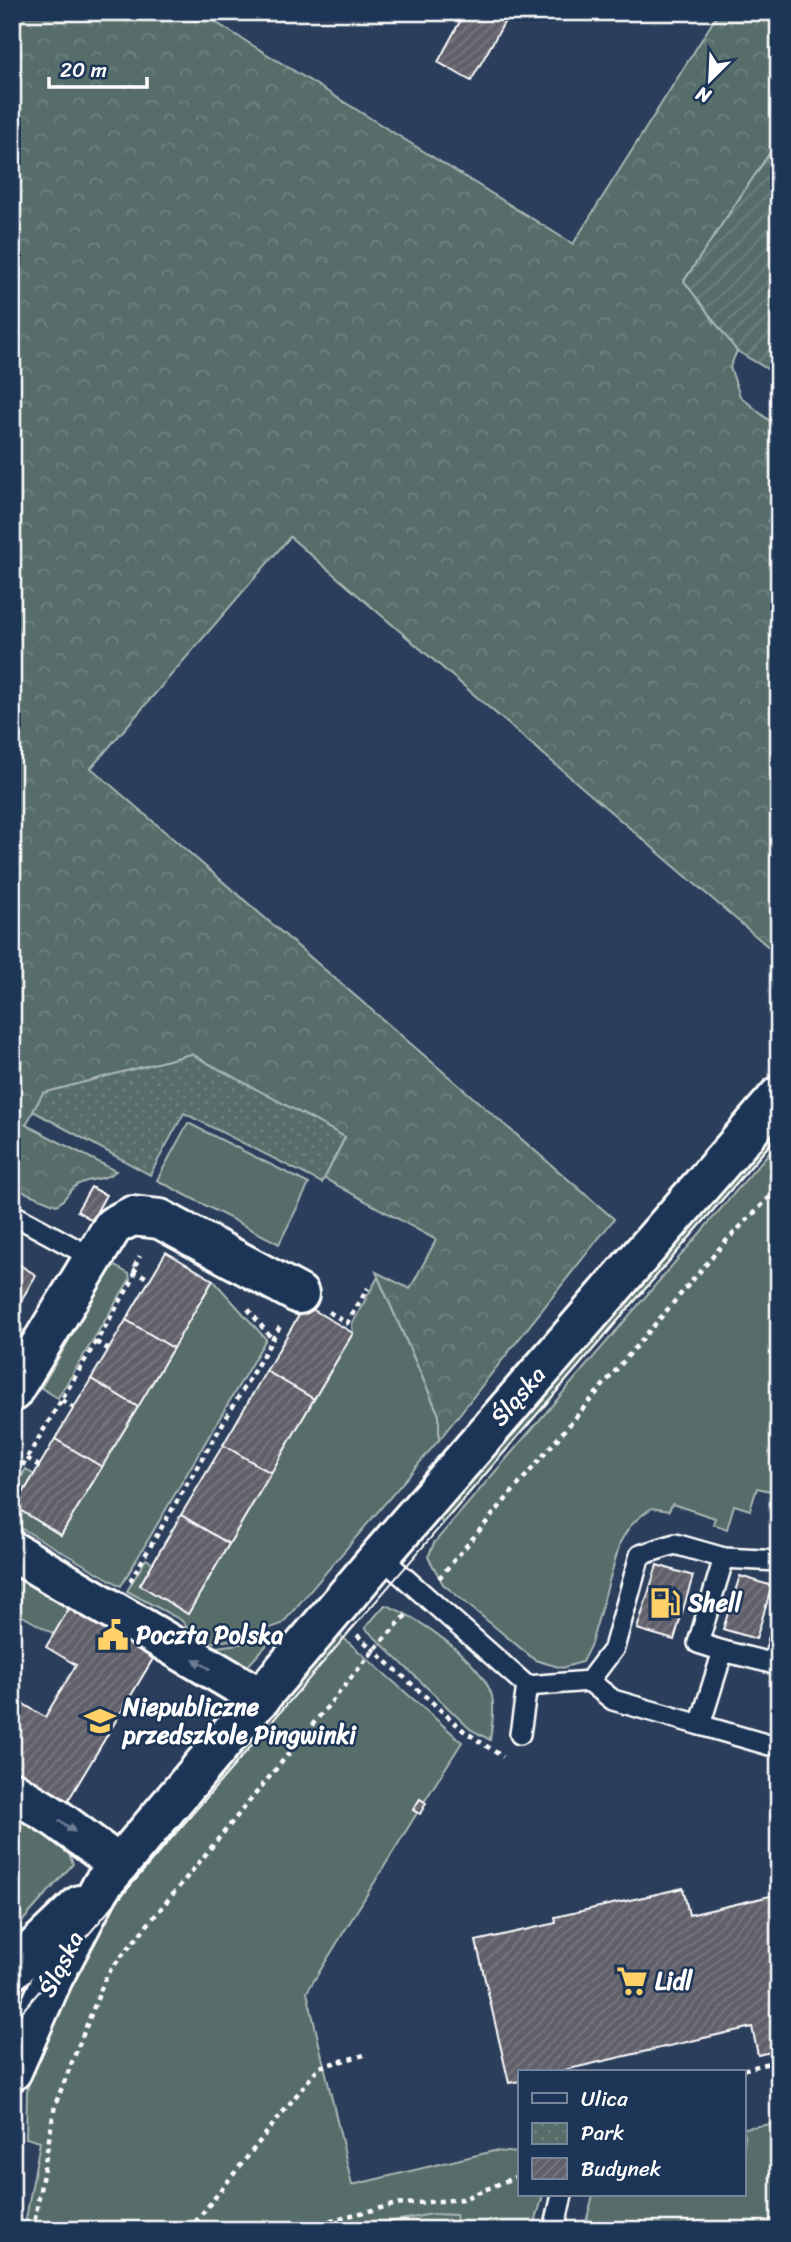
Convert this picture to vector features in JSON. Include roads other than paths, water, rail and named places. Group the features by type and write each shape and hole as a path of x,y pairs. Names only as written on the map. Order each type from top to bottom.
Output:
{"street":[{"name":"Śląska","path":"13,2071 53,1978 111,1875 167,1804 779,1096"},
{"path":"12,1392 113,1226 132,1216 144,1216 180,1228 299,1294"},
{"path":"12,1551 261,1698"},
{"path":"12,1791 56,1818 111,1875 12,1970"}],"lane":[{"path":"12,1214 93,1258"},
{"path":"589,1681 614,1648 640,1555 675,1544 724,1558 779,1561"},
{"path":"380,1556 527,1686 589,1681 613,1700 769,1745"},
{"path":"724,1558 698,1643 776,1665 779,1642"},
{"path":"700,1725 723,1651"},
{"path":"520,1734 527,1686"},
{"path":"554,2230 562,2196"}],"tram line":[{"path":"12,2023 779,1134"}],"place":[{"name":"Shell","path":"665,1603"},
{"name":"Poczta Polska","path":"113,1635"},
{"name":"Niepubliczne przedszkole Pingwinki","path":"100,1721"},
{"name":"Lidl","path":"632,1981"}]}
